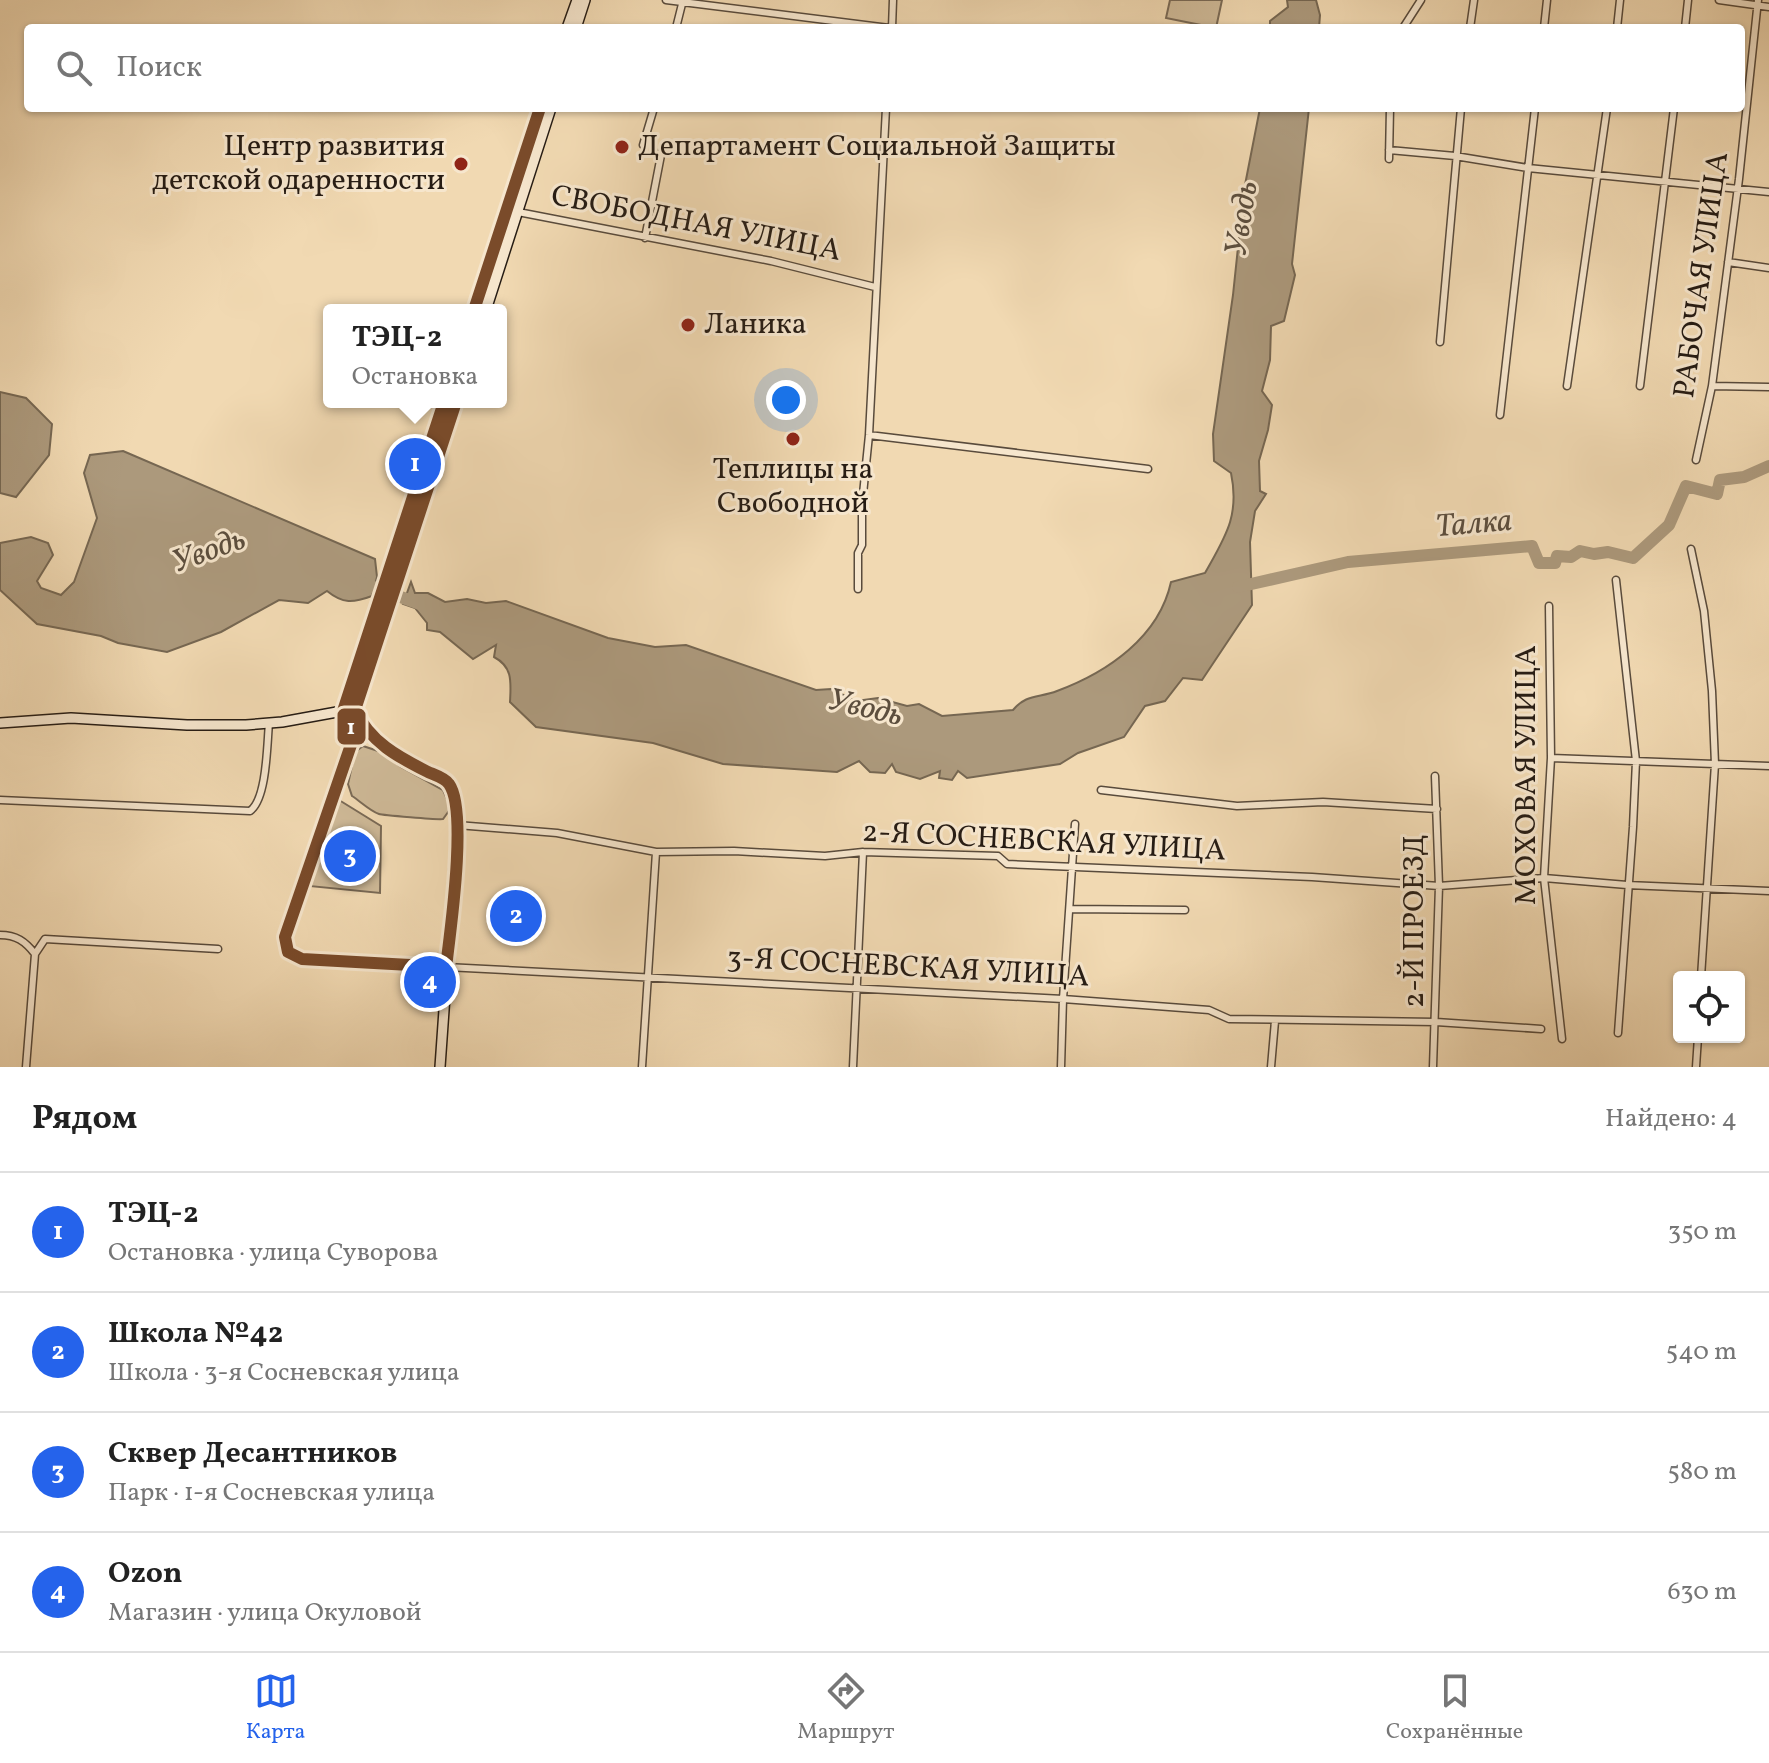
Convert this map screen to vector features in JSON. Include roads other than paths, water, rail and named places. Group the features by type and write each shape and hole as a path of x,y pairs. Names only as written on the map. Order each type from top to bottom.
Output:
{"main road":[{"path":"568,24 577,0"},
{"path":"577,24 585,0"},
{"path":"476,304 539,112"},
{"path":"488,304 550,112"},
{"name":"СВОБОДНАЯ УЛИЦА","path":"507,209 518,212"},
{"path":"343,711 408,549 440,433 443,408"},
{"path":"440,1067 457,825 456,799 449,784 375,740 365,730 355,710 397,546 440,433 453,408"},
{"path":"0,723 71,718 187,725 269,723 355,710"},
{"name":"3-Я СОСНЕВСКАЯ УЛИЦА","path":"343,711 352,728 353,739 285,937 285,945 288,952 302,959 446,967"}],"street":[{"path":"666,0 855,24"},
{"path":"890,24 893,0"},
{"path":"1406,24 1421,0"},
{"path":"1471,24 1474,0"},
{"path":"1544,24 1547,0"},
{"path":"1617,24 1620,0"},
{"path":"1685,24 1688,0"},
{"path":"1719,0 1758,3 1769,7"},
{"name":"РАБОЧАЯ УЛИЦА","path":"1696,460 1712,386 1758,3"},
{"path":"677,24 682,4"},
{"path":"643,145 653,112"},
{"path":"858,589 886,112"},
{"path":"1389,159 1390,112"},
{"path":"1440,342 1460,112"},
{"path":"1500,415 1535,112"},
{"path":"1567,386 1606,112"},
{"path":"1640,386 1673,112"},
{"path":"645,238 662,150"},
{"path":"1389,150 1455,156 1528,168 1769,192"},
{"name":"СВОБОДНАЯ УЛИЦА","path":"518,212 771,261 875,287"},
{"path":"1728,262 1769,268"},
{"path":"1712,386 1769,387"},
{"path":"869,435 1148,469"},
{"path":"1691,549 1704,611 1715,764 1701,971"},
{"path":"1616,580 1636,761 1618,1033"},
{"name":"МОХОВАЯ УЛИЦА","path":"1549,606 1551,758 1544,878 1562,1039"},
{"path":"0,800 250,811 256,807 264,778 269,723"},
{"path":"1551,758 1769,766"},
{"name":"2-Й ПРОЕЗД","path":"1433,1067 1439,886 1435,776"},
{"path":"1101,790 1237,806 1323,802 1437,809"},
{"path":"1061,1067 1075,824"},
{"name":"2-Я СОСНЕВСКАЯ УЛИЦА","path":"457,825 555,833 656,852 734,851 825,856 863,852 998,856 1007,864 1312,877 1439,886 1544,878 1769,891"},
{"path":"642,1067 656,852"},
{"path":"853,1067 863,852"},
{"name":"2-Я СОСНЕВСКАЯ УЛИЦА","path":"1070,909 1185,910"},
{"path":"0,935 15,936 35,954"},
{"path":"26,1067 35,954 45,939 218,949"},
{"name":"3-Я СОСНЕВСКАЯ УЛИЦА","path":"446,967 1063,999 1209,1010 1229,1019 1436,1022 1541,1029"},
{"path":"1271,1067 1275,1021"},
{"path":"1696,1067 1698,1043"}],"water":[{"path":"1287,0 1316,0 1319,24 1270,24 1288,7"},
{"path":"1259,112 1309,112 1292,264 1295,275 1284,321 1271,326 1270,360 1262,391 1272,405 1259,461 1260,491 1266,494 1255,511 1250,542 1252,605 1202,680 1183,678 1165,701 1145,706 1124,737 1078,753 1060,764 967,778 958,771 952,780 939,778 940,771 920,779 896,772 892,764 885,773 870,772 859,761 837,772 723,764 653,743 536,727 510,702 510,676 505,665 494,657 496,645 473,659 440,632 427,630 427,623 415,608 403,604 411,582 415,593 428,593 445,602 467,599 486,603 506,601 608,638 655,647 686,645 816,690 831,689 856,701 878,698 907,706 919,704 942,716 1013,710 1028,699 1057,691 1095,674 1143,636 1165,602 1171,582 1205,573 1229,526 1234,502 1231,473 1214,461 1213,434 1244,190"},
{"path":"0,392 26,398 52,424 49,455 16,497 0,493"},
{"path":"123,451 375,559 377,577 372,596 348,601 327,591 308,603 279,600 221,632 167,652 37,624 0,590 0,543 31,537 48,543 53,555 37,581 41,588 61,595 74,582 97,518 84,473 90,455"}],"waterway":[{"name":"Талка","path":"1238,587 1348,562 1532,546 1539,563 1555,563 1557,556 1571,557 1580,551 1594,554 1608,552 1633,558 1669,525 1686,486 1717,494 1720,480 1744,477 1769,466"},
{"name":"Уводь","path":"362,583 420,604"}],"place":[{"name":"Департамент Социальной Защиты","path":"622,147"},
{"name":"Центр развития детской одаренности","path":"461,164"},
{"name":"Ланика","path":"688,325"},
{"name":"Теплицы на Свободной","path":"793,439"},
{"name":"ТЭЦ-2","path":"415,464"},
{"name":"Сквер Десантников","path":"350,856"},
{"name":"Школа №42","path":"516,916"},
{"name":"Ozon","path":"430,982"}]}
